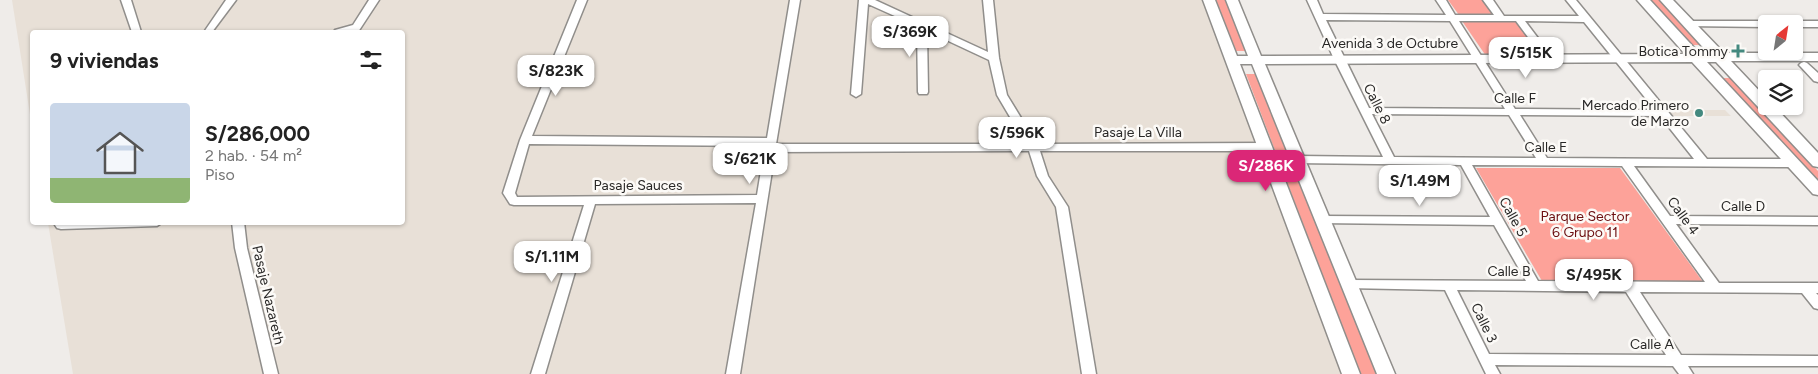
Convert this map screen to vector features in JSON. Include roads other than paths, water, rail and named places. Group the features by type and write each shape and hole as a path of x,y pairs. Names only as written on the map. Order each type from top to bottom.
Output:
{"street":[{"path":"126,0 136,30"},
{"path":"209,30 230,0"},
{"path":"356,30 374,0"},
{"path":"582,0 525,140 770,145"},
{"path":"733,374 770,145 796,0"},
{"path":"856,94 866,0 994,58"},
{"path":"988,0 994,58 1002,95 1033,146 1042,176 1062,207 1089,374"},
{"path":"1209,0 1351,374"},
{"path":"1232,0 1386,374"},
{"path":"1312,0 1340,62"},
{"path":"1441,0 1544,162"},
{"path":"1488,0 1501,18"},
{"path":"1571,0 1704,163"},
{"path":"1643,0 1818,190"},
{"path":"1666,0 1818,162"},
{"path":"1321,17 1587,19"},
{"path":"1518,18 1548,58"},
{"path":"1688,24 1818,24"},
{"path":"922,25 922,92"},
{"name":"Avenida 3 de Octubre","path":"1233,63 1700,62 1818,56"},
{"name":"Avenida 3 de Octubre","path":"1480,62 1548,58 1622,62"},
{"name":"Avenida 3 de Octubre","path":"1724,61 1818,65"},
{"name":"Calle 8","path":"1340,62 1391,161"},
{"path":"1804,65 1818,79"},
{"name":"Calle F","path":"1365,111 1664,113"},
{"name":"Pasaje Sauces","path":"525,140 509,193 514,201 761,200"},
{"name":"Pasaje La Villa","path":"770,145 1265,147"},
{"name":"Calle E","path":"1298,160 1793,163"},
{"name":"Calle 5","path":"1464,161 1535,287"},
{"name":"Calle 4","path":"1625,162 1716,288"},
{"path":"538,374 591,200"},
{"path":"1322,220 1498,221"},
{"name":"Calle D","path":"1667,220 1818,221"},
{"name":"Pasaje Nazareth","path":"238,225 241,248 271,374"},
{"name":"Calle B","path":"1350,285 1812,288"},
{"name":"Calle 3","path":"1449,286 1493,374"},
{"path":"1630,287 1686,374"},
{"path":"1812,288 1818,304"},
{"name":"Calle A","path":"1485,359 1818,361"}],"place":[{"name":"Botica Tommy","path":"1738,51"},
{"name":"Mercado Primero de Marzo","path":"1699,113"}],"park label":[{"name":"Parque Sector 6 Grupo 11","path":"1585,224"}]}
